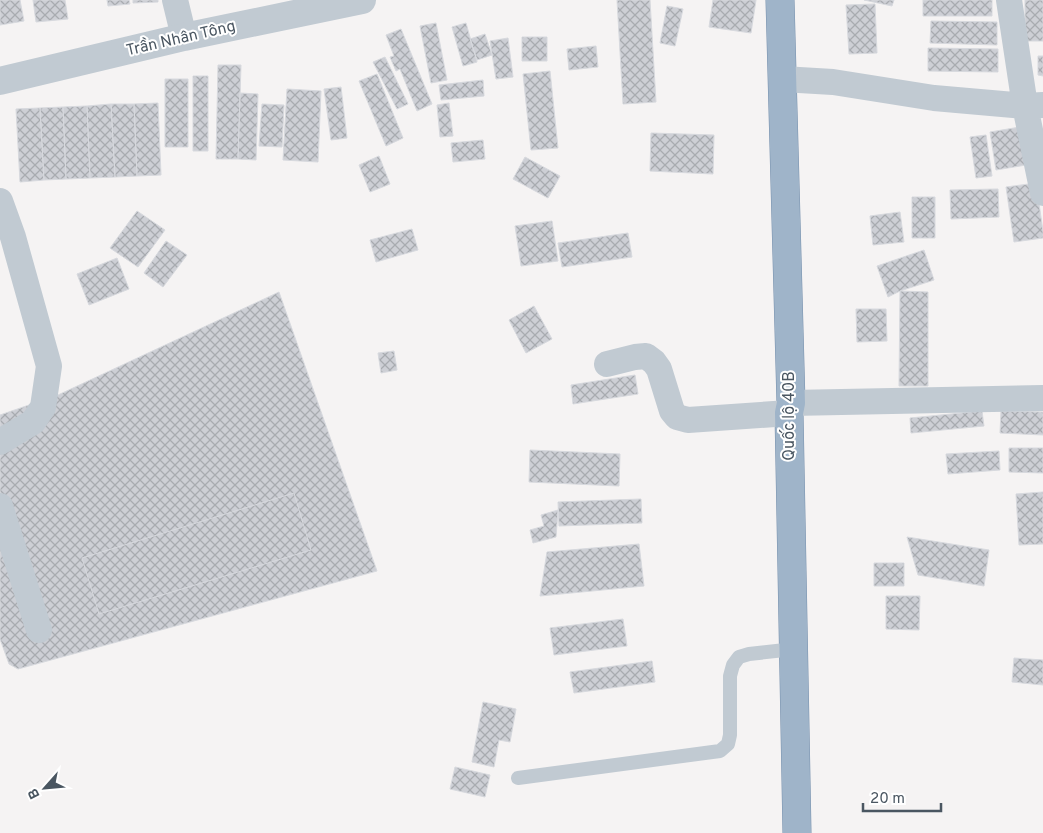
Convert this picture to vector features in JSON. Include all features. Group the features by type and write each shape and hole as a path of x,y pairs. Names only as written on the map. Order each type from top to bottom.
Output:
{"highway":[{"name":"Quốc lộ 40B","path":"780,0 790,408 797,833"}],"street":[{"path":"175,0 184,37"},
{"name":"Trần Nhân Tông","path":"0,81 184,37 362,0"},
{"path":"1009,0 1034,106 1043,193"},
{"path":"782,79 832,82 934,98 1034,106"},
{"path":"0,201 49,366 43,407 33,422 0,442"},
{"path":"607,364 646,356 659,369 672,411 677,417 688,420 790,408 1043,398"},
{"path":"0,506 38,630"}],"lane":[{"path":"518,778 720,751 728,744 730,735 730,676 733,665 739,657 749,654 794,649"}],"building":[{"path":"0,0 20,0 24,21 0,25"},
{"path":"33,0 65,0 68,19 36,22"},
{"path":"107,0 129,0 130,4 108,6"},
{"path":"133,0 158,0 158,2 133,3"},
{"path":"617,0 650,0 656,102 623,104"},
{"path":"713,0 756,0 751,33 709,27"},
{"path":"864,0 894,0 892,6"},
{"path":"923,0 992,0 992,16 923,16"},
{"path":"1025,0 1043,0 1043,41 1025,41"},
{"path":"875,4 877,53 849,54 846,5"},
{"path":"667,6 683,9 675,46 660,43"},
{"path":"931,21 997,22 997,45 930,43"},
{"path":"436,23 447,80 431,83 420,26"},
{"path":"466,23 477,62 463,66 452,27"},
{"path":"401,29 432,104 417,111 400,69 396,71 390,57 394,56 386,35"},
{"path":"485,34 492,55 477,60 470,39"},
{"path":"522,37 547,37 547,61 522,61"},
{"path":"508,38 513,77 496,79 490,41"},
{"path":"596,46 598,67 569,70 567,49"},
{"path":"928,48 998,49 998,72 928,71"},
{"path":"1038,56 1043,56 1043,76 1038,75"},
{"path":"385,57 408,104 397,109 373,62"},
{"path":"218,65 241,65 238,159 216,159"},
{"path":"550,71 558,148 531,150 523,74"},
{"path":"377,74 403,138 386,146 359,81"},
{"path":"193,76 208,76 208,151 193,151"},
{"path":"165,79 188,79 188,147 165,147"},
{"path":"483,80 484,96 441,100 439,85"},
{"path":"341,87 347,138 331,140 324,89"},
{"path":"287,89 321,91 318,162 283,160"},
{"path":"240,93 258,94 256,160 238,159"},
{"path":"158,103 161,175 137,176 134,104"},
{"path":"449,103 453,136 440,137 437,105"},
{"path":"111,104 134,104 137,176 115,177"},
{"path":"111,104 115,177 90,178 87,106"},
{"path":"262,104 284,105 282,147 259,146"},
{"path":"87,106 90,178 66,179 63,107"},
{"path":"63,107 66,179 44,180 40,108"},
{"path":"40,108 44,180 20,182 16,109"},
{"path":"1026,126 1032,164 996,170 990,132"},
{"path":"651,133 714,135 713,174 650,171"},
{"path":"986,135 992,176 976,178 970,137"},
{"path":"483,140 485,159 453,162 451,143"},
{"path":"379,156 390,184 370,192 359,165"},
{"path":"525,157 560,176 548,198 513,179"},
{"path":"1036,183 1043,238 1014,242 1006,187"},
{"path":"998,189 999,217 951,219 950,190"},
{"path":"912,197 935,197 935,238 912,238"},
{"path":"137,211 165,230 138,267 110,248"},
{"path":"900,212 904,242 873,245 870,216"},
{"path":"552,221 558,261 521,266 515,226"},
{"path":"412,229 418,250 376,262 370,240"},
{"path":"628,233 632,257 562,267 558,243"},
{"path":"166,241 187,255 163,287 144,273"},
{"path":"924,250 934,280 888,297 877,266"},
{"path":"117,258 129,289 89,305 77,274"},
{"path":"900,291 928,292 928,386 899,386"},
{"path":"279,292 377,571 18,669 9,664 0,639 0,415 58,395"},
{"path":"534,306 552,339 526,353 509,320"},
{"path":"856,309 886,309 887,341 857,342"},
{"path":"394,351 397,370 381,373 378,353"},
{"path":"635,375 638,394 573,404 571,385"},
{"path":"982,411 984,426 911,433 910,418"},
{"path":"1001,411 1043,412 1043,435 1000,433"},
{"path":"1009,448 1043,448 1043,473 1009,472"},
{"path":"530,450 620,454 619,486 529,482"},
{"path":"999,451 1000,470 948,474 946,454"},
{"path":"1043,492 1043,544 1019,545 1016,494"},
{"path":"294,493 311,550 99,614 82,558"},
{"path":"641,499 642,523 559,526 558,502"},
{"path":"558,510 556,537 533,543 530,530 544,526 541,515"},
{"path":"907,537 989,550 984,586 918,575"},
{"path":"639,544 644,586 540,596 547,552"},
{"path":"874,563 904,563 904,586 874,586"},
{"path":"886,596 920,596 919,630 886,629"},
{"path":"623,619 627,646 554,655 550,628"},
{"path":"1014,658 1043,660 1043,685 1012,682"},
{"path":"652,661 655,682 574,693 570,672"},
{"path":"483,702 516,709 510,742 499,740 494,767 472,762"},
{"path":"455,767 490,775 485,797 450,789"}]}
